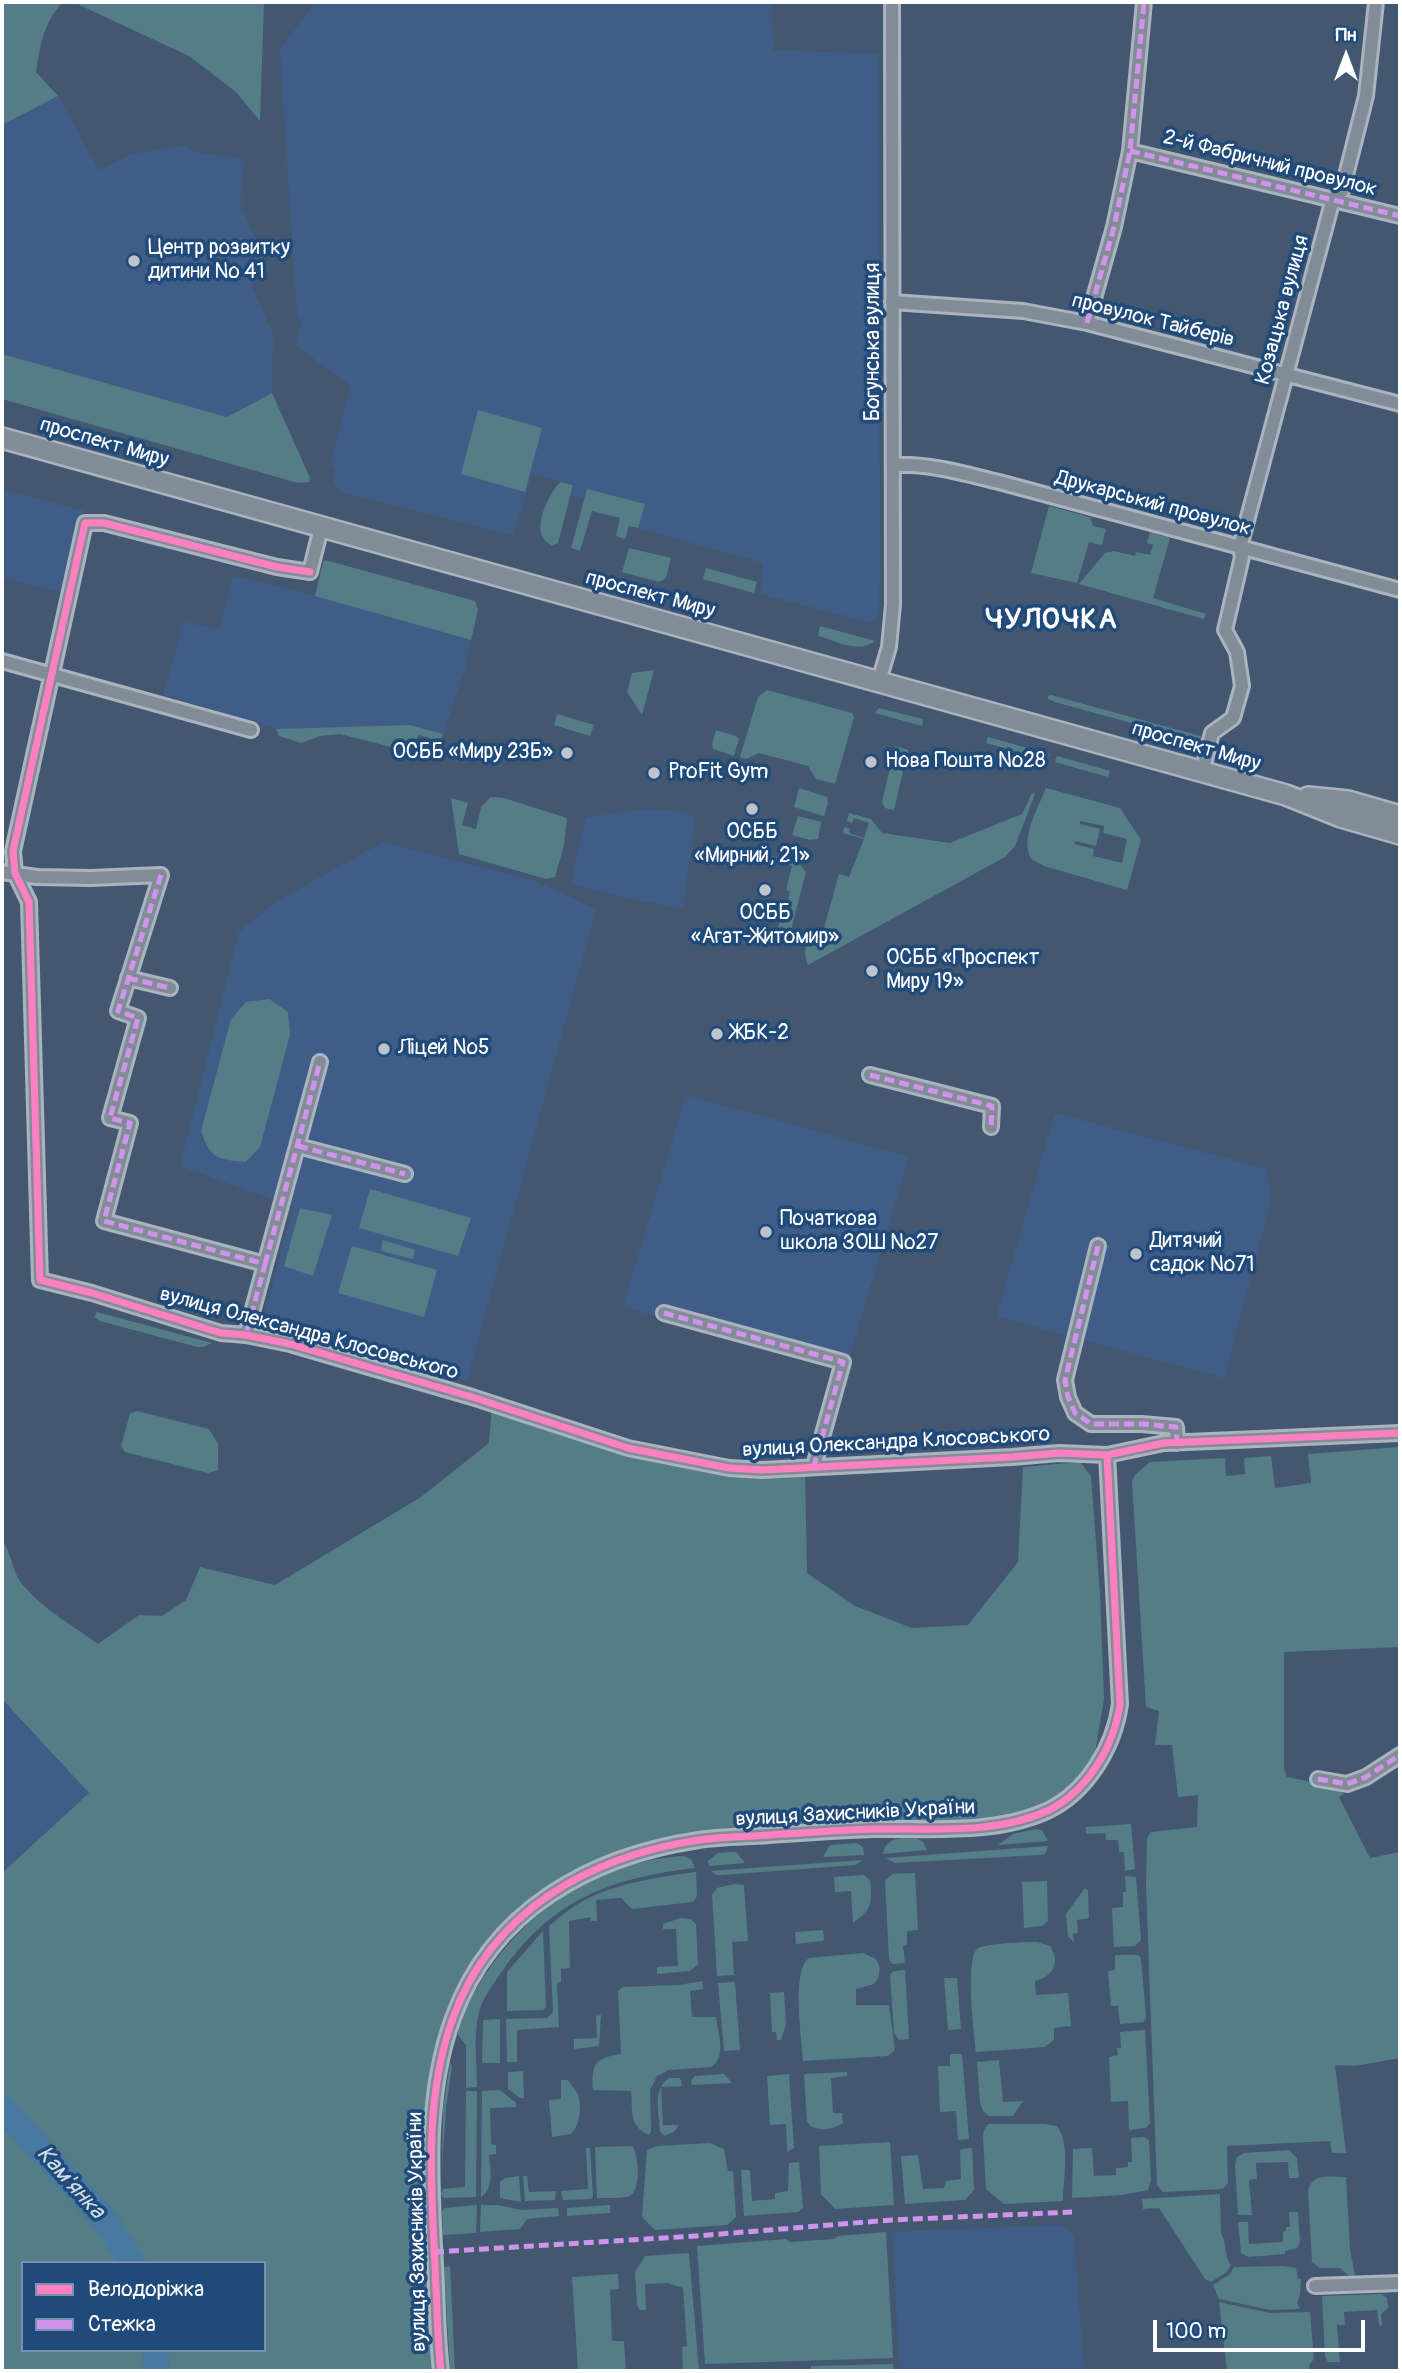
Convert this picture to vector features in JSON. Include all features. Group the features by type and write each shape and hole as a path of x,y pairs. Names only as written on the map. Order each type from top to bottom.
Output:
{"main road":[{"name":"проспект Миру","path":"2,438 1286,795 1341,817 1400,834"},
{"name":"проспект Миру","path":"1286,795 1348,801 1400,816"}],"street":[{"name":"Богунська вулиця","path":"879,681 889,647 893,605 892,2"},
{"path":"1087,323 1114,227 1130,151 1144,2"},
{"name":"Козацька вулиця","path":"1202,772 1212,733 1233,718 1242,688 1237,652 1225,629 1242,557 1240,547 1333,199 1342,191 1364,106 1376,2"},
{"name":"2-й Фабричний провулок","path":"1130,151 1400,216"},
{"name":"провулок Тайберів","path":"892,302 1023,311 1087,323 1400,404"},
{"name":"Друкарський провулок","path":"893,465 940,468 999,482 1400,590"},
{"path":"265,1264 104,1221 130,1123 110,1118 138,1018 118,1011 161,875 91,878 37,877 8,873 85,523 104,523 277,567 310,572 321,528"},
{"path":"2,661 251,730"},
{"name":"вулиця Олександра Клосовського","path":"8,873 29,902 40,1280 92,1293 221,1333 290,1343 472,1397 628,1448 729,1468 762,1470 1059,1453 1107,1455 1164,1443 1400,1433"},
{"path":"128,978 170,988"},
{"path":"246,1335 320,1062"},
{"path":"870,1075 992,1106 991,1127"},
{"path":"298,1146 405,1174"},
{"path":"1098,1246 1065,1380 1068,1397 1075,1413 1091,1424 1176,1427 1177,1443"},
{"path":"664,1313 843,1362 814,1466"},
{"name":"вулиця Захисників України","path":"440,2370 432,2203 434,2096 440,2062 459,2003 482,1961 528,1910 579,1875 627,1856 699,1840 828,1831 946,1829 1015,1820 1045,1811 1076,1791 1101,1758 1117,1721 1120,1690 1107,1455"},
{"path":"1318,1779 1347,1784 1366,1777 1400,1755"},
{"path":"1315,2286 1400,2283"}],"shaded area":[{"path":"315,2 772,2 773,50 878,54 879,289 876,377 879,378 880,552 879,613 875,621 870,622 760,594 763,563 638,528 644,504 587,490 584,498 571,495 573,485 532,474 513,536 342,492 334,483 335,471 331,461 351,386 295,345 302,322 297,314 280,50"},
{"name":"Центр розвитку дитини № 41","path":"58,96 99,170 132,154 185,145 194,152 244,159 240,203 270,271 252,275 251,278 252,287 273,334 272,393 227,417 2,354 2,125"},
{"path":"2,489 84,511 70,594 2,577"},
{"path":"233,576 309,594 471,640 464,672 443,734 410,725 276,729 163,694 181,636 179,632 182,622 219,629"},
{"path":"643,809 684,812 695,817 683,909 571,883 586,818"},
{"name":"Ліцей №5","path":"383,842 532,880 596,909 467,1380 262,1324 293,1207 180,1166 239,932 276,902"},
{"name":"Початкова школа ЗОШ №27","path":"686,1095 909,1157 846,1368 623,1307"},
{"name":"Дитячий садок №71","path":"1055,1113 1266,1169 1271,1200 1224,1378 999,1317 999,1308"},
{"path":"2,1699 89,1793 2,1873"},
{"path":"1060,2225 1074,2235 1084,2371 900,2371 892,2232"}],"green space":[{"path":"2,2 63,2 47,26 36,72 58,96 2,125"},
{"path":"73,2 264,2 260,121 236,92 189,56"},
{"path":"2,354 227,417 272,393 310,478 309,482 298,483 2,399"},
{"path":"478,410 542,428 525,492 461,474"},
{"path":"561,482 573,485 558,543 552,546 545,541 540,527 549,498"},
{"path":"587,489 645,504 638,528 629,526 625,539 616,536 620,518 592,511 580,551 571,548"},
{"path":"1049,506 1090,517 1093,526 1106,529 1102,545 1089,542 1077,583 1031,573"},
{"path":"1150,532 1170,538 1153,598 1206,614 1204,619 1079,584 1105,553 1114,551 1135,556 1136,552 1150,555 1153,545 1147,543"},
{"path":"629,548 671,558 666,578 659,582 622,572"},
{"path":"325,560 475,601 478,610 471,640 315,596"},
{"path":"706,568 757,582 754,593 703,579"},
{"path":"820,626 875,641 862,646 840,643 818,636"},
{"path":"654,670 642,715 627,692 632,673"},
{"path":"767,690 852,713 854,717 835,784 816,779 808,766 759,753 746,759 740,757 758,697"},
{"path":"1051,695 1200,736 1203,740 1197,741 1055,702 1048,699"},
{"path":"879,708 923,719 922,726 875,713"},
{"path":"557,714 594,725 590,736 554,725"},
{"path":"410,725 443,734 440,741 419,735 410,747 399,749 340,734 320,736 301,743 279,736 276,729"},
{"path":"716,730 739,739 734,756 713,749"},
{"path":"988,737 1049,754 1047,760 986,743"},
{"path":"895,746 908,750 894,810 885,808 882,802"},
{"path":"1057,756 1110,771 1108,777 1055,762"},
{"path":"799,788 827,797 824,816 794,807"},
{"path":"1046,788 1120,808 1141,840 1127,890 1044,866 1031,859 1028,851 1029,833","holes":["1080,821 1104,826 1103,833 1127,839 1122,863 1093,856 1094,849 1074,844 1075,841 1096,846 1100,829 1080,824"]},
{"path":"1032,793 1035,794 1015,846 1005,857 808,965 805,954 807,944 824,928 839,874 849,877 864,839 843,833 844,827 850,829 849,833 864,838 869,823 854,818 852,823 847,821 849,813 871,819 882,833 950,843 1022,814"},
{"path":"491,797 504,798 567,818 564,845 555,877 546,879 459,854 451,798 468,803 462,825 476,829 481,807"},
{"path":"798,816 821,822 818,839 810,840 792,835"},
{"path":"762,853 799,863 806,872 791,930 788,938 783,941 763,937 766,930 776,933 780,921 783,922 790,891 786,890 792,866 760,858"},
{"path":"269,999 288,1012 290,1035 260,1147 246,1162 228,1160 212,1152 201,1131 231,1019 246,1002"},
{"path":"370,1189 471,1218 458,1256 359,1228"},
{"path":"300,1208 332,1215 313,1276 284,1266"},
{"path":"383,1240 415,1250 413,1259 381,1251"},
{"path":"352,1246 437,1270 424,1317 338,1293"},
{"path":"97,1312 212,1343 197,1347 100,1321 94,1317"},
{"path":"492,1405 628,1448 729,1468 805,1467 807,1573 855,1606 912,1628 968,1625 1018,1562 1023,1467 1080,1462 1091,1476 1100,1594 1104,1699 1092,1771 1076,1791 1015,1820 750,1836 627,1856 528,1910 469,1983 434,2096 440,2368 433,2371 2,2371 2,1873 89,1793 2,1699 2,1540 19,1580 31,1594 98,1644 139,1615 162,1616 186,1600 200,1567 275,1585 421,1497 489,1443"},
{"path":"137,1411 209,1429 218,1444 218,1470 208,1473 125,1452 121,1446 130,1414"},
{"path":"1400,1447 1400,1647 1284,1652 1284,1769 1287,1777 1336,1787 1344,1794 1339,1797 1370,1858 1400,1852 1400,2058 1355,2066 1335,2065 1346,2153 1332,2153 1330,2141 1227,2146 1228,2183 1223,2189 1163,2192 1157,2185 1146,1886 1147,1838 1151,1832 1197,1827 1198,1795 1178,1797 1172,1745 1155,1745 1159,1711 1146,1707 1132,1481 1150,1462 1225,1458 1226,1476 1245,1474 1244,1458 1271,1456 1275,1488 1311,1483 1308,1454"},
{"path":"1131,1824 1135,1869 1125,1871 1124,1852 1119,1852 1118,1840 1106,1840 1105,1833 1086,1834 1086,1827"},
{"path":"1042,1830 1048,1841 998,1845 1013,1834"},
{"path":"916,1838 923,1842 927,1850 883,1854 891,1841"},
{"path":"857,1843 863,1847 864,1855 823,1857 830,1845"},
{"path":"1048,1846 1045,1854 1040,1855 895,1863 886,1858"},
{"path":"736,1852 745,1863 709,1866 708,1861 718,1853"},
{"path":"683,1856 691,1859 695,1868 637,1878 586,1896 542,1926 522,1946 503,1970 481,2006 476,2030 477,2087 466,2088 466,2045 458,2035 458,2027 474,1993 495,1961 519,1933 546,1909 577,1888 610,1872 646,1861"},
{"path":"863,1860 855,1865 722,1875 711,1871"},
{"path":"696,1872 697,1896 693,1902 632,1909 621,1898 596,1900 597,1921 591,1921 590,1917 569,1921 570,1968 561,1969 561,1982 557,1983 559,2027 517,2030 517,2062 507,2062 506,2019 547,2018 553,2012 549,1926 578,1904 614,1888"},
{"path":"915,1873 918,1930 907,1931 907,1945 903,1946 905,1963 892,1964 889,1959 885,1880 893,1874"},
{"path":"864,1875 870,1880 870,1905 853,1923 851,1891 835,1892 834,1877"},
{"path":"1125,1876 1136,1877 1141,1940 1135,1946 1114,1947 1112,1908 1123,1907"},
{"path":"1047,1881 1048,1921 1042,1926 1024,1928 1022,1882"},
{"path":"744,1885 748,1941 732,1942 734,1975 717,1976 712,1895 717,1888"},
{"path":"1085,1888 1088,1890 1089,1918 1077,1920 1078,1933 1073,1934 1074,1942 1068,1936 1066,1914"},
{"path":"680,1918 691,1919 696,1924 698,1964 690,1971 657,1974 657,1967 678,1966 676,1929 663,1929 663,1924"},
{"path":"823,1930 824,1940 796,1944 795,1932"},
{"path":"543,1931 546,2007 543,2010 507,2011 507,1972"},
{"path":"1037,1942 1050,1946 1055,1963 1051,1972 1035,1981 1036,1995 1068,1993 1071,2026 1054,2028 1054,2040 1045,2047 976,2052 971,1982 973,1956 981,1947"},
{"path":"863,1953 876,1959 880,1972 874,1984 856,1989 856,2005 889,2005 895,2050 888,2056 803,2061 799,1990 804,1965 809,1958"},
{"path":"1115,1955 1138,1955 1141,1958 1146,2017 1144,2022 1120,2024 1118,2006 1111,2006 1108,1971 1115,1970"},
{"path":"905,1970 909,2039 899,2040 894,2033 890,1974"},
{"path":"944,1978 957,1978 961,2029 948,2030"},
{"path":"702,1981 703,1989 690,1991 692,2017 716,2017 719,2058 711,2067 669,2070 657,2076 650,2090 649,2135 635,2122 631,2091 593,2090 596,2064 605,2058 621,2054 618,1991 623,1987 679,1985"},
{"path":"735,1982 740,2050 724,2051 718,1983"},
{"path":"784,1992 786,2024 781,2040 777,2040 776,2032 772,2032 770,1993"},
{"path":"601,2015 599,2046 574,2049 574,2039 597,2038 596,2016"},
{"path":"500,2019 500,2063 482,2063 483,2020"},
{"path":"1145,2030 1150,2123 1146,2128 1129,2130 1128,2101 1111,2102 1109,2057 1118,2055 1117,2048 1121,2048 1120,2032"},
{"path":"950,2054 962,2054 969,2139 958,2140 956,2111 940,2112 938,2066 950,2066"},
{"path":"999,2060 1003,2102 1023,2101 1013,2116 989,2116 980,2103 977,2062"},
{"path":"450,2063 452,2066 442,2169 443,2108"},
{"path":"523,2071 524,2098 520,2098 508,2089 508,2072"},
{"path":"847,2072 847,2076 831,2078 833,2113 842,2113 843,2123 827,2129 810,2126 807,2121 804,2074"},
{"path":"724,2074 732,2083 692,2085 691,2080 695,2076"},
{"path":"789,2074 794,2148 787,2152 786,2124 770,2125 767,2076"},
{"path":"669,2078 681,2080 682,2086 661,2087"},
{"path":"561,2080 568,2080 577,2093 579,2116 571,2134 552,2137 549,2100 561,2099"},
{"path":"661,2088 663,2125 679,2125 674,2132 664,2136 660,2131 658,2109"},
{"path":"500,2090 516,2103 516,2107 490,2108 491,2144 496,2145 496,2154 489,2155 490,2183 481,2197 482,2091"},
{"path":"466,2091 477,2091 476,2197 444,2198 441,2194 443,2189 465,2187"},
{"path":"988,2124 1057,2126 1065,2152 1063,2201 1004,2204 986,2189 983,2137"},
{"path":"1144,2137 1149,2140 1151,2181 1148,2190 1122,2195 1072,2198 1073,2149 1092,2148 1094,2176 1116,2175 1116,2168 1128,2167 1128,2162 1132,2162 1131,2138"},
{"path":"890,2142 894,2205 835,2209 821,2194 819,2146"},
{"path":"710,2143 724,2149 728,2171 733,2171 736,2217 727,2225 655,2230 642,2217 647,2150 657,2146"},
{"path":"632,2146 638,2171 634,2191 625,2197 597,2198 595,2147"},
{"path":"586,2148 590,2148 593,2197 563,2200 561,2191 588,2189"},
{"path":"972,2148 974,2190 965,2200 905,2204 901,2156 918,2155 923,2189 944,2188 946,2181 961,2179 960,2151"},
{"path":"1289,2150 1297,2158 1299,2178 1289,2178 1288,2162 1256,2163 1257,2179 1249,2180 1252,2215 1238,2215 1235,2165 1237,2157 1244,2153"},
{"path":"799,2162 803,2208 798,2212 744,2216 741,2170 750,2170 752,2201 775,2199 775,2193 788,2191 789,2163"},
{"path":"519,2176 521,2202 500,2198 500,2182 505,2178"},
{"path":"523,2176 527,2176 529,2192 556,2191 555,2200 525,2201"},
{"path":"1346,2177 1350,2249 1355,2276 1350,2277 1340,2268 1320,2268 1312,2262 1308,2191 1318,2178"},
{"path":"1220,2194 1221,2234 1231,2265 1227,2272 1211,2282 1205,2279 1159,2208 1143,2209 1142,2199"},
{"path":"477,2205 476,2233 443,2235 444,2208"},
{"path":"481,2205 498,2205 521,2210 558,2208 559,2216 527,2219 520,2229 480,2232"},
{"path":"610,2205 610,2213 567,2216 567,2208"},
{"path":"1289,2212 1298,2212 1300,2242 1297,2248 1285,2251 1285,2254 1249,2257 1241,2253 1238,2222 1248,2222 1249,2244 1283,2242 1283,2232 1286,2227 1290,2227"},
{"path":"886,2232 893,2358 705,2364 697,2246 786,2239 790,2242 834,2239 838,2236"},
{"path":"689,2253 699,2371 683,2370 682,2347 687,2346 683,2288 668,2283 645,2284 646,2310 640,2310 637,2305 635,2272 645,2256"},
{"path":"450,2266 455,2371 450,2371 444,2267"},
{"path":"1234,2267 1296,2268 1298,2279 1301,2279 1297,2303 1300,2309 1270,2310 1219,2299 1213,2285 1230,2274"},
{"path":"618,2274 619,2289 610,2290 612,2341 624,2341 626,2371 578,2371 572,2277"},
{"path":"1381,2294 1387,2298 1388,2308 1381,2314 1382,2325 1379,2326 1377,2310 1344,2312 1345,2325 1337,2325 1340,2362 1328,2362 1325,2357 1322,2296"},
{"path":"1219,2302 1270,2313 1310,2312 1314,2359 1309,2365 1310,2371 1227,2371"},
{"path":"893,2364 894,2371 811,2371 811,2366"}],"waterway":[{"name":"Кам'янка","path":"2,2108 105,2220 132,2261"},
{"name":"Кам'янка","path":"155,2352 157,2371"}],"marked path":[{"path":"1087,323 1114,227 1130,151 1144,2"},
{"path":"1130,151 1400,216"},
{"path":"161,875 118,1011 138,1018 110,1118 130,1123 104,1221 265,1264 246,1335"},
{"path":"128,978 170,988"},
{"path":"265,1264 320,1062"},
{"path":"870,1075 992,1106 991,1127"},
{"path":"298,1146 405,1174"},
{"path":"1098,1246 1065,1380 1068,1397 1075,1413 1091,1424 1176,1427 1177,1443"},
{"path":"664,1313 843,1362 814,1466"},
{"path":"1318,1779 1347,1784 1366,1777 1400,1755"},
{"path":"434,2252 696,2236 891,2220 1072,2212"}],"cycle path":[{"path":"310,572 277,567 104,523 85,523 13,851 15,873 29,902 40,1280 92,1293 221,1333 290,1344 472,1397 628,1448 729,1468 762,1470 1059,1453 1107,1455 1164,1443 1400,1433"},
{"path":"441,2371 431,2172 437,2079 453,2018 470,1980 493,1947 519,1918 550,1894 620,1859 659,1848 725,1837 861,1829 984,1827 1027,1819 1061,1803 1086,1780 1105,1752 1120,1704 1107,1455"}],"place":[{"name":"Центр розвитку дитини № 41","path":"134,261"},
{"name":"ОСББ «Миру 23Б»","path":"567,753"},
{"name":"Нова Пошта №28","path":"871,762"},
{"name":"ProFit Gym","path":"654,773"},
{"name":"ОСББ «Мирний, 21»","path":"752,809"},
{"name":"ОСББ «Агат-Житомир»","path":"765,890"},
{"name":"ОСББ «Проспект Миру 19»","path":"872,971"},
{"name":"ЖБК-2","path":"717,1034"},
{"name":"Ліцей №5","path":"384,1049"},
{"name":"Початкова школа ЗОШ №27","path":"766,1232"},
{"name":"Дитячий садок №71","path":"1136,1254"}],"district":[{"name":"ЧУЛОЧКА","path":"1052,621"}]}
